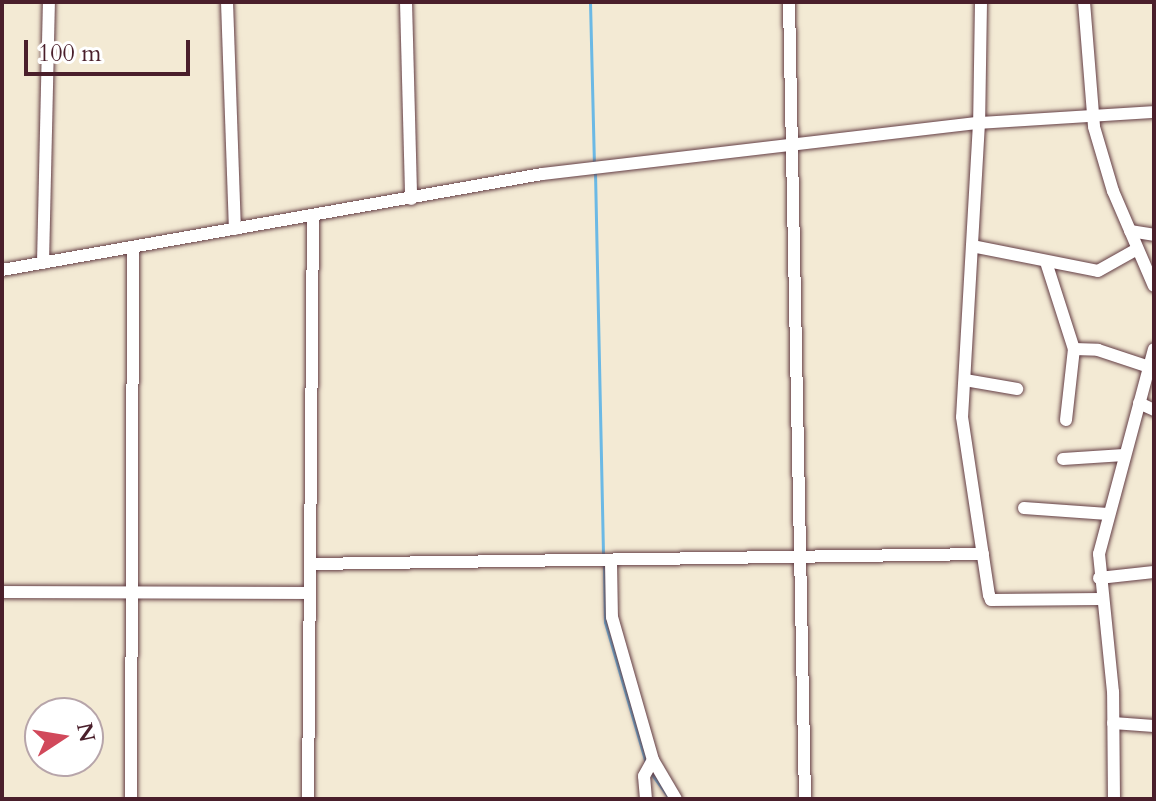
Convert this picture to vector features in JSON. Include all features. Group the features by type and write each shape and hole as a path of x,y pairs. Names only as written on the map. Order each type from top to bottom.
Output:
{"street":[{"path":"43,263 49,2"},
{"path":"227,2 235,229"},
{"path":"406,2 411,199"},
{"path":"789,2 805,799"},
{"path":"981,2 979,123 962,417 991,600 1101,599"},
{"path":"1084,2 1091,113 1130,231 1154,286"},
{"path":"2,270 542,174 979,123 1091,113 1154,112"},
{"path":"308,799 313,215"},
{"path":"1130,231 1154,235"},
{"path":"972,246 1098,271 1139,252 1154,257"},
{"path":"131,799 133,247"},
{"path":"1046,262 1074,349 1066,420"},
{"path":"1074,349 1098,350 1149,367"},
{"path":"1114,799 1113,723 1099,578 1108,514 1154,349"},
{"path":"965,380 1017,389"},
{"path":"1139,403 1154,410"},
{"path":"1063,459 1124,455"},
{"path":"1024,508 1108,514"},
{"path":"310,564 801,560 983,554"},
{"path":"611,562 612,617 653,760 676,799"},
{"path":"1099,578 1154,572"},
{"path":"2,592 309,593"},
{"path":"1113,723 1154,726"},
{"path":"646,799 644,776 653,760"}],"waterway":[{"path":"590,2 594,165"},
{"path":"595,172 603,557"},
{"path":"604,564 605,622 646,763"},
{"path":"651,773 670,799"}]}
